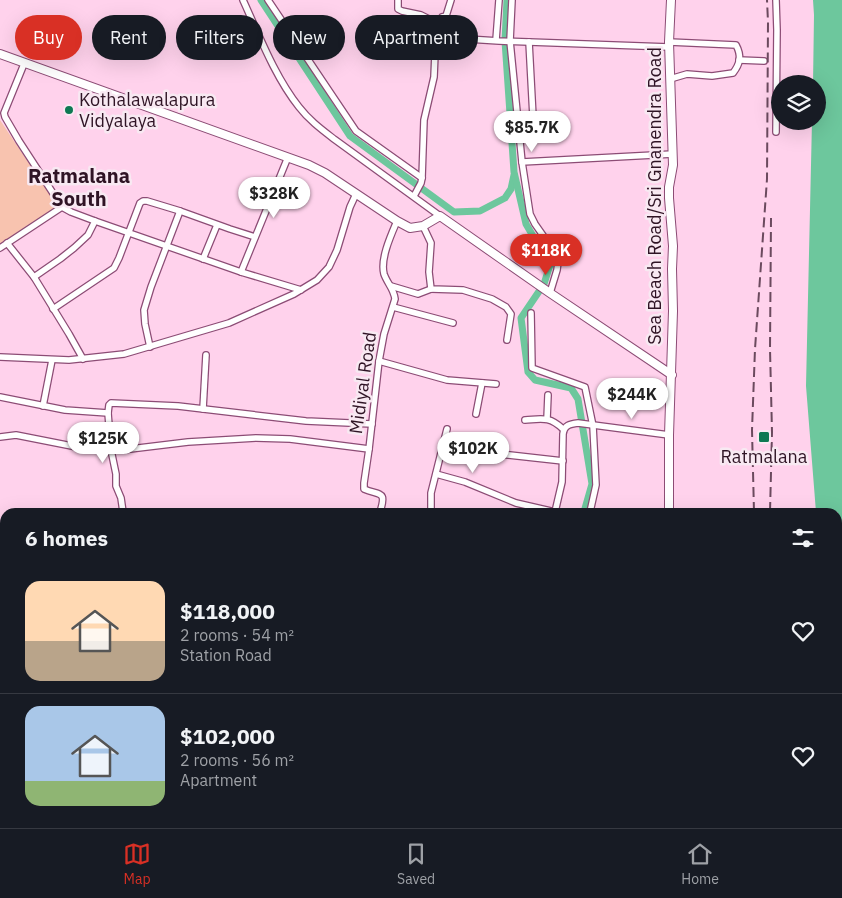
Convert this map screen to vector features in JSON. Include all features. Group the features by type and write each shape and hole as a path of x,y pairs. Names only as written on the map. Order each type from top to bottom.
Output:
{"street":[{"path":"243,0 283,84 300,108 324,132 416,194 440,216 550,293 672,375"},
{"path":"268,0 356,131 422,180"},
{"path":"398,0 398,9 402,12 420,15"},
{"path":"446,15 451,0"},
{"path":"498,41 499,0"},
{"path":"512,0 510,41 522,162 530,214 556,254 558,262 550,293"},
{"name":"Sea Beach Road/Sri Gnanendra Road","path":"669,508 673,246 669,186 673,154 669,44 672,0"},
{"path":"776,0 776,132"},
{"path":"478,39 529,42 736,45 740,52 738,66 733,73 712,76 686,74 670,79"},
{"path":"529,42 533,117"},
{"path":"0,54 309,165 410,228 423,226 440,216"},
{"path":"416,194 422,180 424,120 434,77 435,60"},
{"path":"739,60 764,61"},
{"path":"24,64 2,113 62,207 128,233 241,272 301,290"},
{"path":"522,162 673,154"},
{"path":"241,272 288,157"},
{"path":"0,358 83,360 124,354 228,323 294,294 317,280 329,267 337,250 350,207 356,194"},
{"path":"53,309 114,268 140,203 143,201 256,237"},
{"path":"0,248 62,207"},
{"path":"150,347 144,310 180,212"},
{"path":"34,277 81,242 88,235 95,221"},
{"name":"Midiyal Road","path":"382,508 383,499 381,495 364,489 364,486 378,361 395,299 383,268 390,237 397,221"},
{"path":"203,259 217,225"},
{"path":"423,226 431,243 429,272 431,289"},
{"path":"7,243 34,277 83,360"},
{"path":"391,286 418,294 431,289 463,290 492,299 506,307 511,314 507,340"},
{"path":"393,306 453,323"},
{"path":"530,313 532,368 585,388 593,426 596,485 591,508"},
{"path":"202,409 206,355"},
{"path":"43,406 52,360"},
{"path":"378,361 447,380 496,384"},
{"path":"476,414 482,383"},
{"path":"546,419 548,395"},
{"path":"0,397 64,410 108,413"},
{"path":"123,508 122,498 116,486 116,474 111,450 108,413 111,403 178,406 306,421 372,424"},
{"path":"524,420 546,419 564,429"},
{"path":"556,508 562,482 564,429 567,425 578,423 669,435"},
{"path":"431,508 431,493 447,429"},
{"path":"0,437 16,435 87,449 111,450 188,442 256,438 290,439 369,449"},
{"path":"500,454 563,461"},
{"path":"436,474 465,482 516,503 538,508"}],"shaded area":[{"path":"813,0 842,0 842,508 816,508 806,386 812,130 826,130 826,75 813,75"},
{"path":"0,120 58,207 0,244"}],"waterway":[{"path":"261,0 350,136 454,212 480,211 505,198 511,189 514,175"},
{"path":"507,0 505,41 514,172 526,224 550,265 544,284 521,318 528,372 535,380 571,388 578,399 592,484 585,508"}],"railway":[{"path":"754,508 752,430 755,349 767,179 767,0"},
{"path":"770,508 772,432 770,349 771,218"}],"place":[{"name":"Kothalawalapura Vidyalaya","path":"69,110"},
{"name":"Ratmalana","path":"764,437"}],"district":[{"name":"Ratmalana South","path":"79,188"}]}
